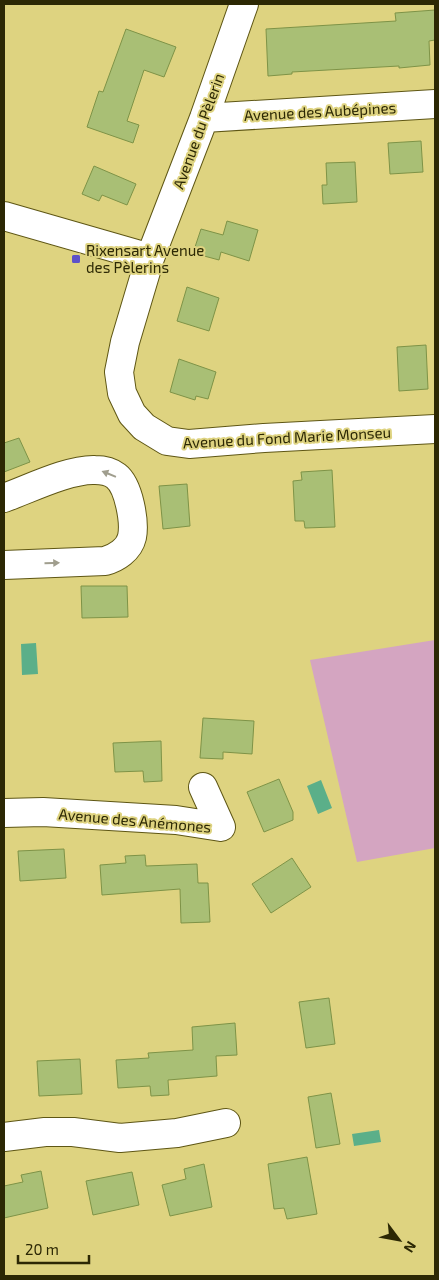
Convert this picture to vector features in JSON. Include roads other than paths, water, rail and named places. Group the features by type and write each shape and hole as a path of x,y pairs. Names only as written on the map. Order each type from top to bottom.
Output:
{"street":[{"name":"Avenue du Pèlerin","path":"150,258 204,118 244,4"},
{"name":"Avenue des Aubépines","path":"204,118 435,104"},
{"path":"4,216 150,258"},
{"name":"Avenue du Fond Marie Monseu","path":"150,258 125,342 119,372 122,393 132,414 144,427 167,440 189,444 435,429"},
{"path":"4,498 71,473 94,470 107,472 116,476 125,486 129,502 132,538 119,555 105,561 4,565"},
{"name":"Avenue des Anémones","path":"4,813 43,812 176,820 222,827 203,787"},
{"path":"4,1137 45,1132 73,1132 120,1138 177,1133 226,1124"}],"place":[{"name":"Rixensart Avenue des Pèlerins","path":"76,259"}]}
